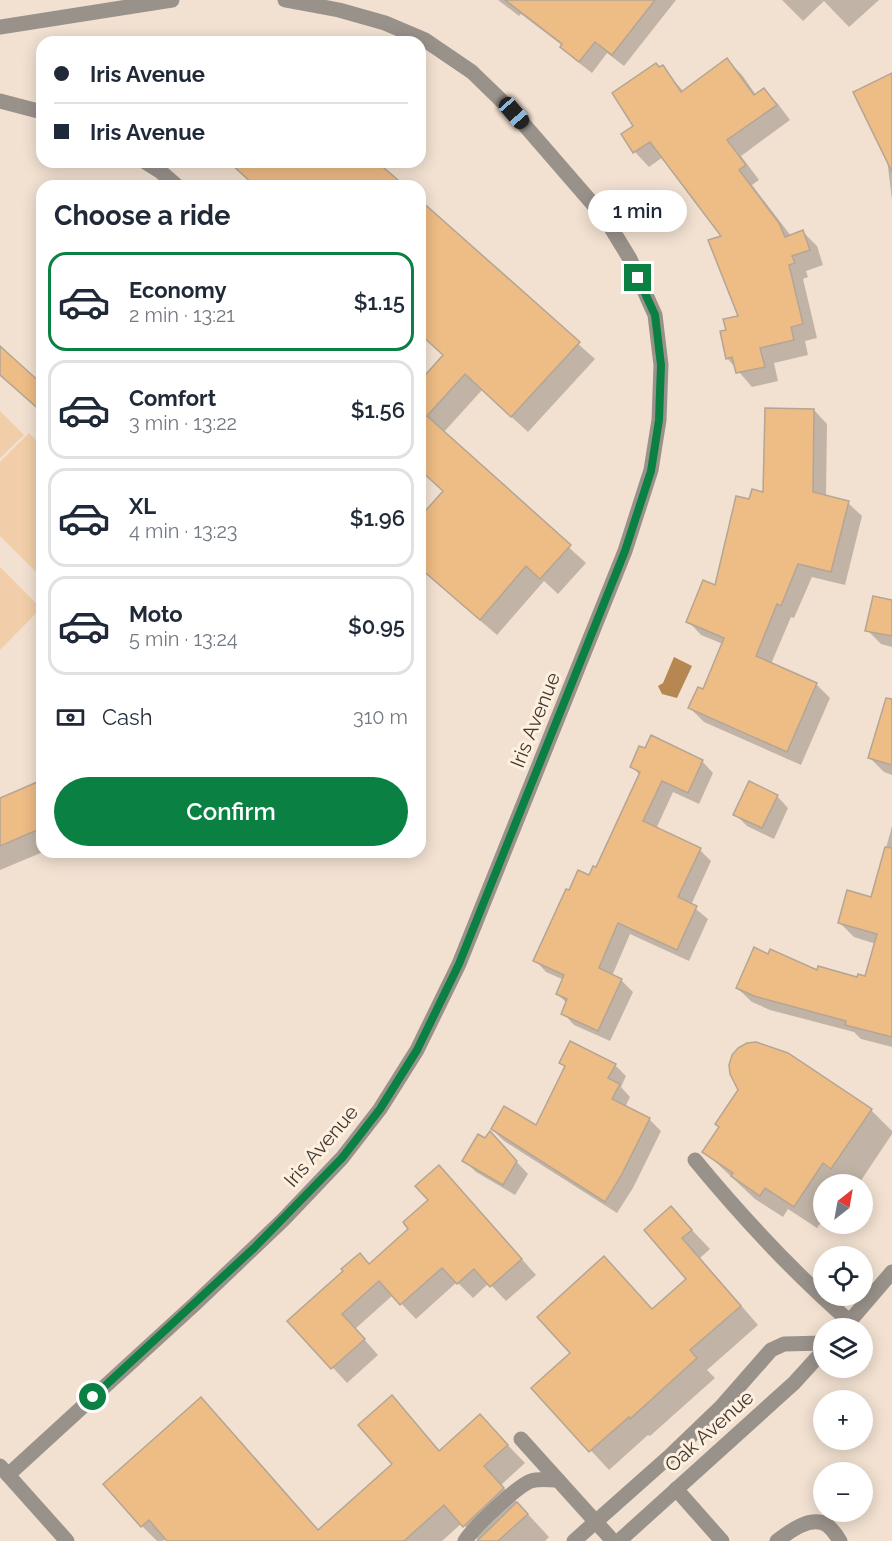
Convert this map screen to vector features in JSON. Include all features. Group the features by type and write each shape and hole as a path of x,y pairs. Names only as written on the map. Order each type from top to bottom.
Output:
{"street":[{"path":"0,27 172,0"},
{"name":"Iris Avenue","path":"285,0 339,10 385,23 416,36"},
{"name":"Iris Avenue","path":"4,1471 196,1304 283,1220 342,1158 380,1109 417,1050 459,964 625,551 651,471 659,420 661,365 655,315 630,259 605,218 497,97 472,72 426,41"},
{"path":"0,101 36,110"},
{"path":"155,168 170,180"},
{"path":"695,1160 839,1318"},
{"path":"852,1318 892,1272"},
{"path":"574,1541 721,1407 771,1350 784,1344 813,1343"},
{"name":"Oak Avenue","path":"619,1541 794,1383 813,1362"},
{"path":"521,1439 613,1541"},
{"path":"4,1471 67,1541"},
{"path":"465,1541 472,1531 520,1486 540,1479 558,1480"},
{"path":"676,1489 722,1541"},
{"path":"777,1541 804,1524 814,1522 827,1525 840,1541"}],"shaded area":[{"path":"0,411 24,435 0,458"},
{"path":"29,433 36,440 36,572 0,536 0,462"},
{"path":"0,567 36,603 36,613 0,650"},
{"path":"674,657 692,666 677,698 662,694 658,686 663,683"}],"building":[{"path":"505,0 655,0 612,55 595,42 579,62 560,47 562,44"},
{"path":"727,58 754,95 764,88 777,105 727,140 746,165 739,170 779,223 785,237 803,230 810,250 792,256 795,263 789,265 803,324 791,327 794,340 760,348 765,367 736,373 732,357 726,359 720,331 726,330 723,319 738,316 708,240 721,236 650,142 633,153 621,134 633,126 612,93 656,63 659,67 663,65 681,92"},
{"path":"892,73 892,172 853,92"},
{"path":"236,168 384,168 398,180 248,180"},
{"path":"426,205 580,342 511,417 465,374 427,416 571,545 540,579 526,566 480,620 426,573 426,510 443,491 426,475 426,374 443,355 426,339"},
{"path":"0,346 36,379 36,407 0,375"},
{"path":"765,408 814,409 813,492 849,501 831,572 798,564 781,606 777,604 756,656 817,683 787,752 688,708 698,687 703,689 724,638 686,622 703,580 715,585 736,496 749,499 752,489 763,492"},
{"path":"873,596 892,600 892,636 865,631"},
{"path":"886,698 892,699 892,765 868,758"},
{"path":"651,735 703,760 688,793 662,781 643,821 701,848 678,897 697,906 677,950 618,923 599,968 622,979 598,1031 561,1014 567,999 556,994 564,975 533,961 566,889 569,890 578,870 589,875 593,866 596,867 640,772 630,767 639,746 645,748"},
{"path":"749,781 778,795 762,828 733,815"},
{"path":"36,783 36,831 0,846 0,798"},
{"path":"885,847 892,848 892,1037 845,1025 846,1021 754,996 736,988 754,947 768,954 770,949 817,970 818,966 857,977 858,974 865,976 877,934 838,923 847,890 871,897"},
{"path":"570,1041 616,1064 608,1078 620,1084 612,1099 650,1118 621,1176 605,1202 491,1129 504,1106 536,1125 565,1066 559,1063"},
{"path":"756,1042 788,1053 872,1109 831,1169 823,1163 816,1174 813,1174 813,1178 794,1207 765,1188 760,1196 731,1176 733,1173 702,1152 719,1127 715,1124 738,1090 730,1074 729,1065 732,1055 747,1043"},
{"path":"490,1131 517,1161 503,1185 462,1161 478,1134 485,1138"},
{"path":"439,1165 522,1259 490,1287 474,1269 457,1284 442,1268 400,1305 379,1281 342,1314 365,1339 331,1369 287,1321 360,1253 369,1264 408,1229 403,1222 428,1200 415,1186"},
{"path":"671,1206 692,1230 682,1238 741,1306 690,1350 697,1358 630,1419 629,1417 589,1452 531,1388 570,1353 537,1317 604,1256 652,1309 686,1279 644,1230"},
{"path":"392,1395 439,1451 480,1414 508,1445 484,1466 504,1488 463,1527 444,1505 404,1541 167,1541 149,1520 141,1527 103,1484 201,1397 318,1530 392,1464 358,1425"},
{"path":"517,1502 528,1514 498,1541 477,1541"}],"route":[{"path":"93,1397 196,1304 283,1220 342,1158 380,1109 417,1050 459,964 625,551 651,471 659,420 661,365 655,315 638,278"}]}
